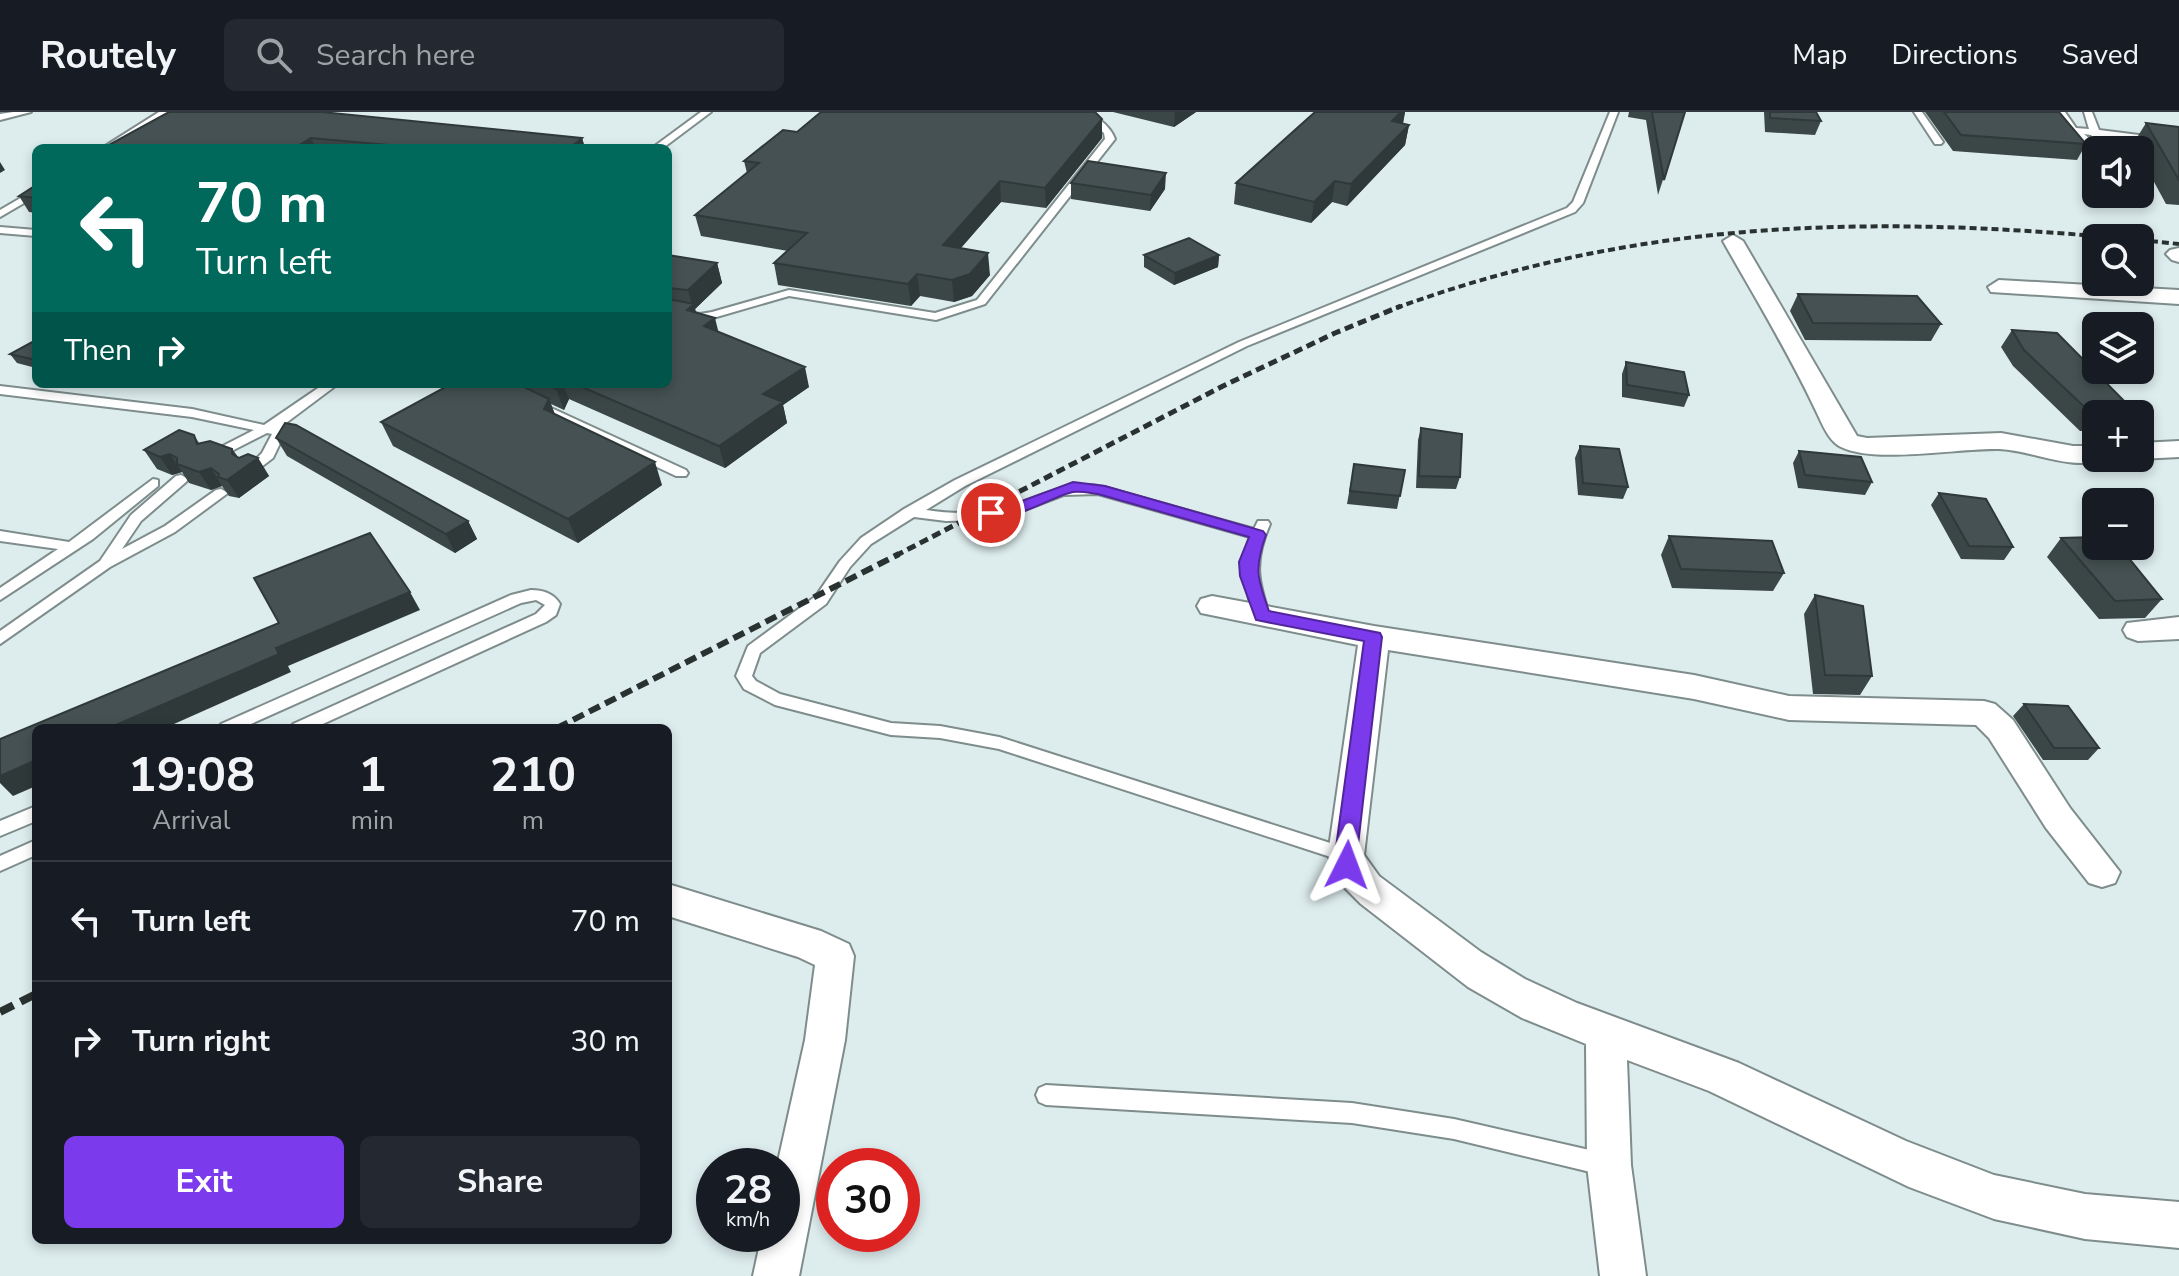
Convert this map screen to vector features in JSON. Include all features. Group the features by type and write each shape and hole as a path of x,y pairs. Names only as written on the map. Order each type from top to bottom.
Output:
{"street":[{"path":"1733,241 1804,361 1840,433 1848,441 1878,447 2001,441 2082,454"},
{"path":"1999,287 2179,297"},
{"path":"2154,450 2179,449"},
{"path":"1212,606 1374,637 1694,687 1789,708 1984,713 2001,729 2058,818 2102,872"},
{"path":"2138,630 2179,628"},
{"path":"1374,637 1347,865 1364,884 1436,941 1510,992 1606,1034 1724,1078 1868,1147 1994,1197 2047,1209 2179,1225"},
{"path":"672,901 808,943 835,956 825,1040 776,1276"},
{"path":"1606,1034 1609,1165 1623,1276"}],"lane":[{"path":"0,117 27,112"},
{"path":"113,144 165,112"},
{"path":"663,144 707,112"},
{"path":"672,313 700,317 713,315 789,293 936,317 971,307 981,302 1110,139 1108,132 1083,112"},
{"path":"1346,855 999,743 940,732 891,729 775,699 750,685 744,676 753,650 821,600 845,564 866,541 960,483 1243,344 1571,210 1578,203 1614,112"},
{"path":"1918,112 1938,142"},
{"path":"2061,112 2082,137"},
{"path":"2088,112 2097,133"},
{"path":"2073,130 2179,143"},
{"path":"0,214 32,194"},
{"path":"0,230 32,233"},
{"path":"214,456 264,430 281,426 327,388"},
{"path":"0,390 192,413 264,430"},
{"path":"519,397 681,473"},
{"path":"281,426 313,439"},
{"path":"252,470 268,455 281,426"},
{"path":"105,564 136,518 181,479"},
{"path":"0,595 113,518 153,483"},
{"path":"909,512 939,518 1009,511 1073,487 1099,490 1260,529 1248,562 1249,576 1262,616"},
{"path":"0,639 105,564 170,529 221,493"},
{"path":"0,536 72,547"},
{"path":"236,724 516,599 535,594 547,597 553,604 551,611 541,618 308,724"},
{"path":"0,829 32,815"},
{"path":"0,864 32,849"},
{"path":"1046,1095 1352,1113 1454,1129 1609,1165"}],"building":[{"path":"169,112 322,112 582,138 575,144 377,144 311,138 301,144 110,144"},
{"path":"821,112 1095,112 1102,119 1045,188 1000,181 943,245 988,253 970,274 952,280 917,274 908,284 774,263 807,233 695,215 759,163 744,161 783,130 797,132"},
{"path":"1315,112 1401,112 1392,121 1409,125 1351,184 1335,181 1314,202 1236,183"},
{"path":"1652,112 1685,112 1664,180"},
{"path":"1770,112 1816,112 1821,121 1770,118"},
{"path":"1944,112 2059,112 2082,139 2082,144 1961,135"},
{"path":"2146,123 2179,127 2179,180 2154,136"},
{"path":"1088,161 1166,173 1151,195 1071,183"},
{"path":"32,188 32,198 19,196"},
{"path":"1189,238 1219,255 1175,273 1144,255"},
{"path":"672,256 717,263 688,290 672,288"},
{"path":"1798,294 1917,296 1941,324 1813,323"},
{"path":"672,300 694,304 687,310 715,318 704,326 805,367 763,394 783,402 719,446 584,388 672,388"},
{"path":"2012,330 2057,333 2082,358 2082,384 2107,384 2123,400 2082,400 2082,405 2024,350"},
{"path":"32,342 32,359 10,354"},
{"path":"1626,362 1684,372 1689,395 1627,385"},
{"path":"444,388 526,388 549,399 544,409 655,462 568,519 381,422"},
{"path":"285,423 296,425 468,521 446,534 276,438"},
{"path":"1421,428 1462,434 1460,477 1419,476"},
{"path":"179,430 194,435 197,444 210,441 232,449 232,454 239,458 248,454 258,458 227,480 218,477 219,474 211,468 199,472 177,464 177,458 170,454 160,457 144,450"},
{"path":"1580,446 1619,449 1628,487 1583,483"},
{"path":"1799,451 1861,457 1872,482 1805,475"},
{"path":"1354,464 1405,470 1400,496 1350,491"},
{"path":"1939,493 1986,499 2013,547 1969,546"},
{"path":"370,533 410,592 276,648 279,654 118,724 36,724 279,623 254,578"},
{"path":"1669,536 1772,541 1784,573 1681,569"},
{"path":"2082,537 2082,560 2130,560 2162,599 2115,601 2061,538"},
{"path":"1815,595 1863,606 1872,676 1825,675"},
{"path":"2024,704 2068,706 2099,748 2054,748"},
{"path":"32,726 32,762 0,776 0,739"}],"railway":[{"path":"1397,308 1486,279 1575,257 1664,241 1752,231 1932,227 2082,235"},
{"path":"2154,241 2179,244"},
{"path":"1397,308 1401,306"},
{"path":"895,556 1223,386 1397,308"},
{"path":"565,724 899,554"},
{"path":"0,1012 32,996"}],"route":[{"path":"991,513 1009,511 1073,487 1099,490 1258,535 1248,562 1249,576 1262,616 1374,637 1347,865"}]}
